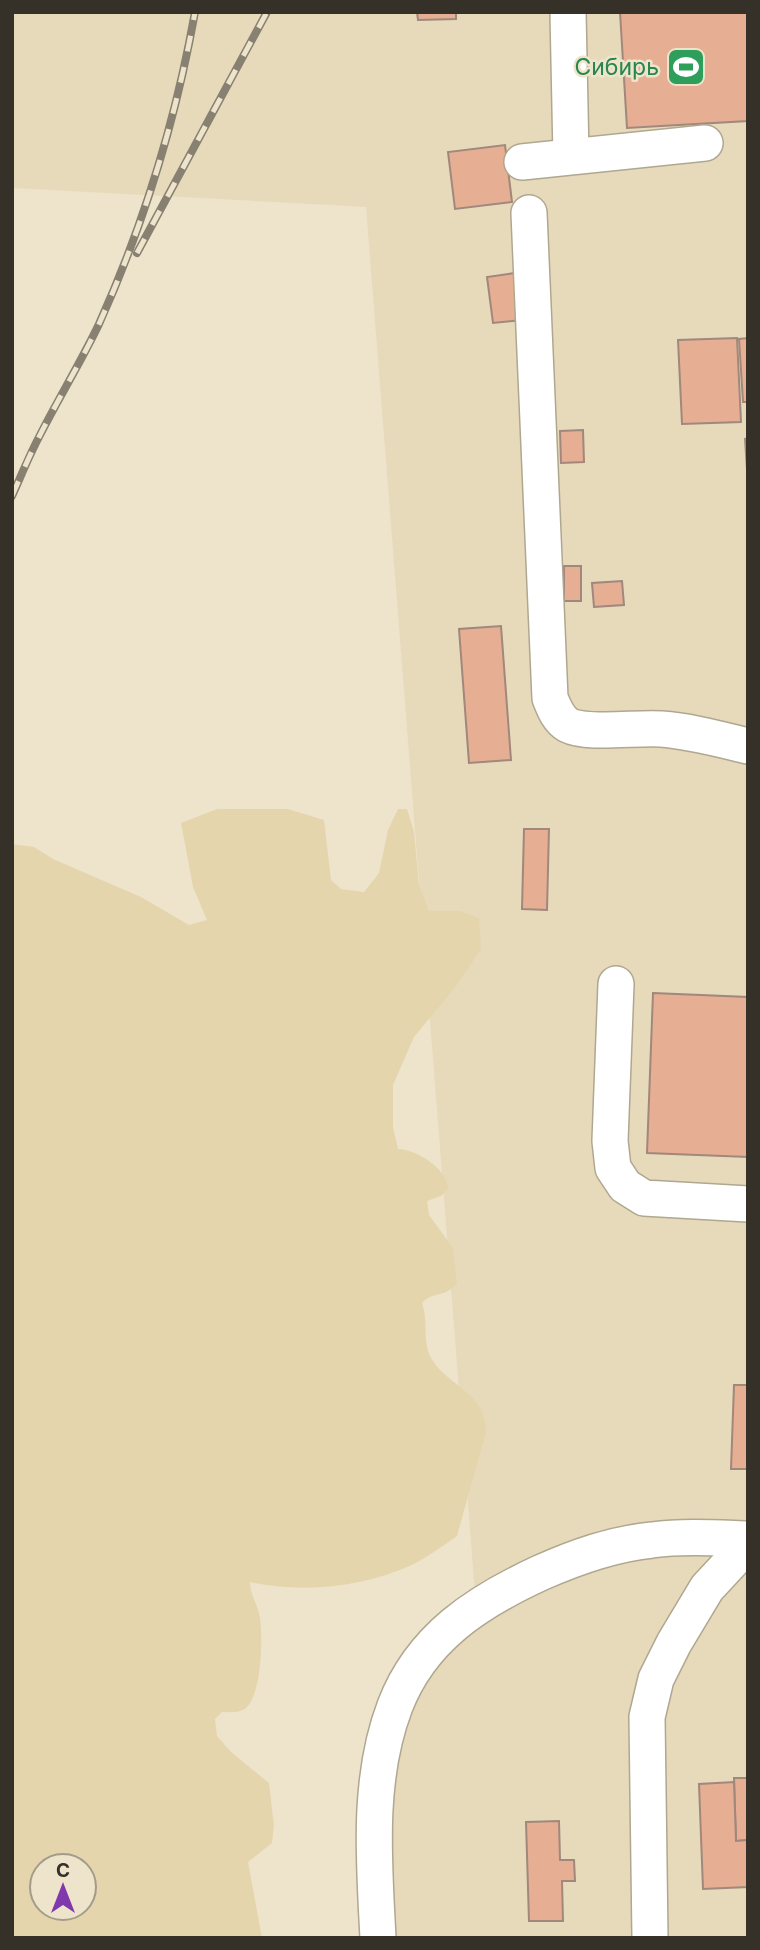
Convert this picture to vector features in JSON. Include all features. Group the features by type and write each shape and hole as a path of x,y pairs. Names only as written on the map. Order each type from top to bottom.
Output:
{"lane":[{"path":"568,12 571,156"},
{"path":"522,162 705,143"},
{"path":"529,213 550,698 557,715 567,724 581,729 659,729 748,746"},
{"path":"616,984 610,1141 613,1168 625,1186 644,1198 748,1204"},
{"path":"378,1938 375,1881 376,1786 395,1705 409,1677 428,1650 451,1626 476,1606 522,1582 595,1551 680,1537 742,1540"},
{"path":"650,1938 645,1757 647,1717 653,1691 674,1643 707,1588 742,1540"}],"shaded area":[{"path":"12,12 748,12 748,1938 378,1938 385,1739 476,1606 366,207 12,188"},
{"path":"217,809 288,809 324,820 331,880 341,889 364,892 379,873 388,830 398,809 407,809 414,832 419,885 429,911 460,911 479,918 481,949 457,985 414,1037 393,1085 393,1127 398,1149 422,1156 443,1174 447,1182 448,1189 441,1196 427,1201 429,1215 453,1248 457,1284 422,1303 427,1347 440,1370 474,1399 484,1419 486,1432 457,1536 426,1557 397,1571 356,1583 313,1588 250,1582 261,1627 258,1682 249,1704 243,1710 222,1712 215,1719 217,1736 231,1752 269,1783 274,1826 272,1843 248,1862 262,1938 12,1938 12,844 34,847 53,859 141,897 189,925 207,920 193,887 181,823"}],"building":[{"path":"417,12 456,12 456,19 418,20"},
{"name":"Сибирь","path":"620,12 748,12 748,121 627,128"},
{"path":"505,145 512,202 455,209 448,152"},
{"path":"515,273 521,320 493,323 487,277"},
{"path":"737,338 741,422 682,424 678,340"},
{"path":"748,338 748,402 743,402 739,339"},
{"path":"583,430 584,462 561,463 560,431"},
{"path":"748,438 748,485 745,439"},
{"path":"564,566 581,566 581,601 564,601"},
{"path":"622,581 624,605 594,607 592,583"},
{"path":"501,626 511,760 469,763 459,629"},
{"path":"524,829 549,829 547,910 522,909"},
{"path":"653,993 748,997 748,1157 647,1153"},
{"path":"734,1385 748,1385 748,1469 731,1469"},
{"path":"734,1778 748,1778 748,1840 736,1841"},
{"path":"734,1782 736,1841 748,1840 748,1887 703,1889 699,1784"},
{"path":"559,1821 560,1860 574,1860 575,1881 562,1881 563,1921 529,1921 526,1822"}],"railway":[{"path":"12,496 35,444 99,324 130,248 157,171 195,12"},
{"path":"137,253 267,12"}],"place":[{"name":"Сибирь","path":"686,67"}]}
